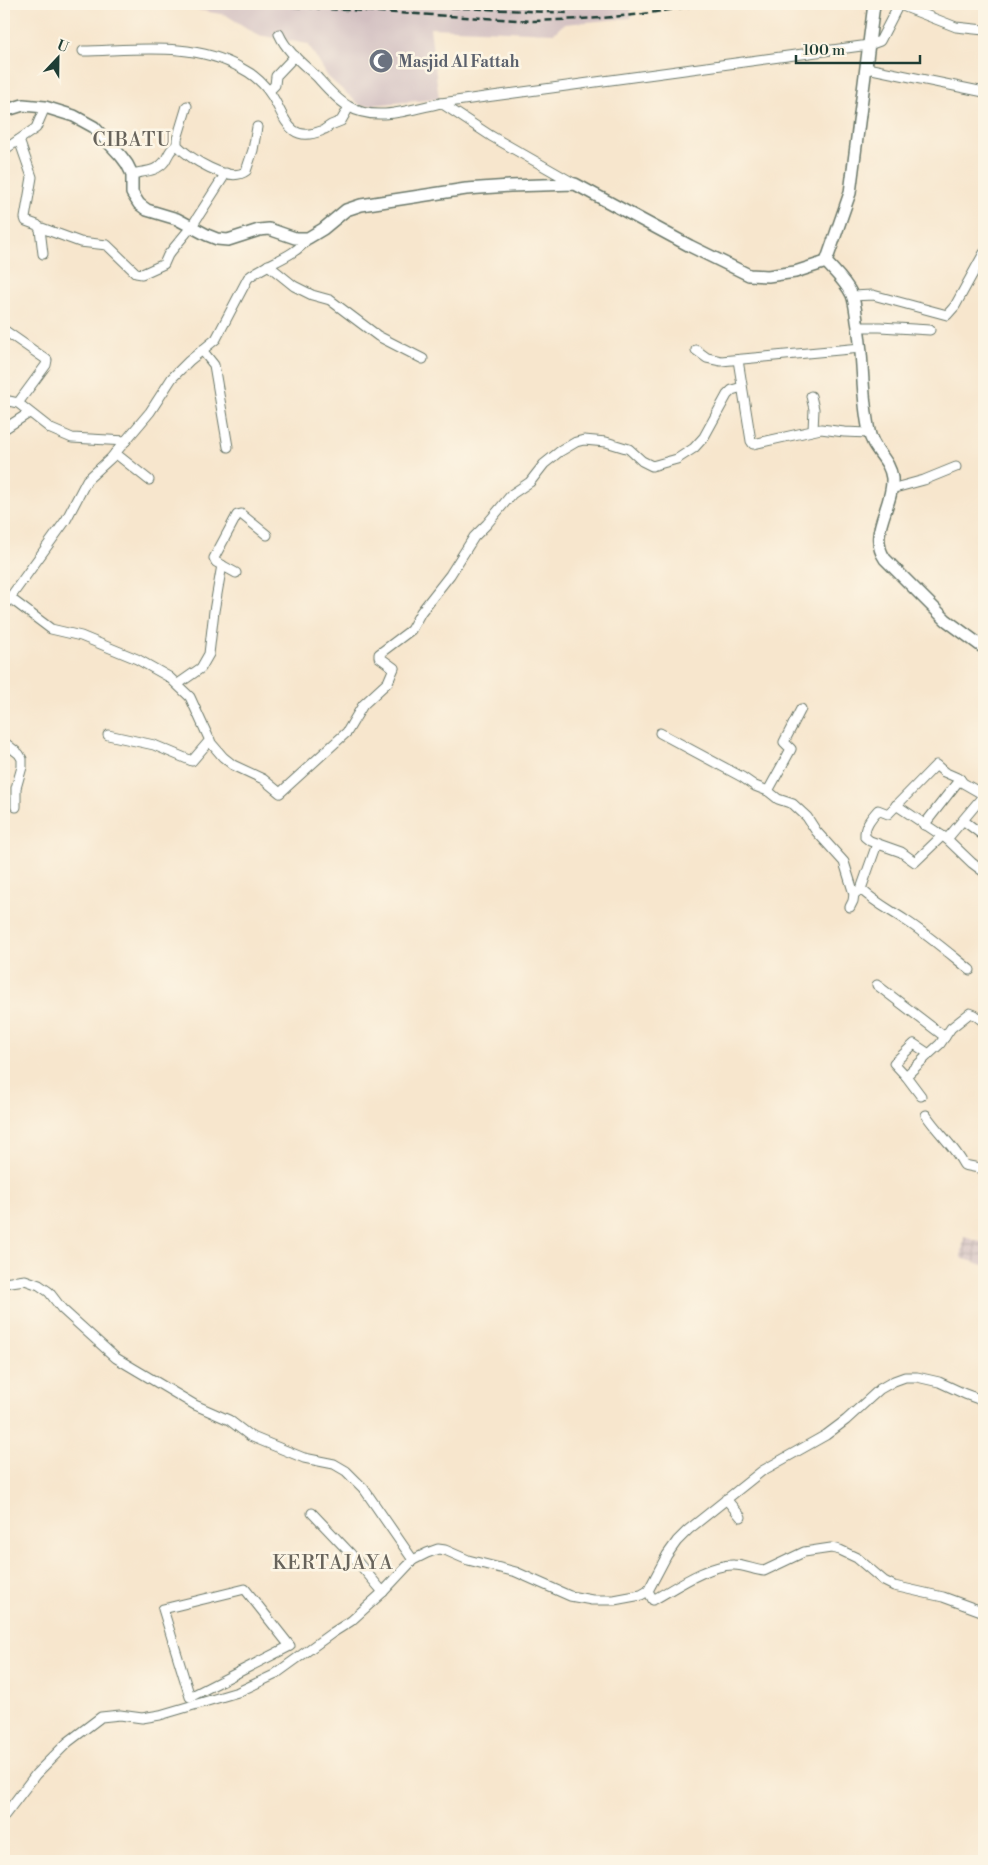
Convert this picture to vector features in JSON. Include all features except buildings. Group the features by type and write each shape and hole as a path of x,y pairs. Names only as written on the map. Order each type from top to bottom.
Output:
{"main road":[{"path":"826,262 850,193 874,4"},
{"path":"4,111 23,105 45,107 74,116 94,127 121,156 132,174 131,188 139,204 147,210 192,226 207,235 228,240 258,230 269,229 295,238 308,238 323,229 346,210 361,205 466,189 575,184 690,246 749,274 768,276 795,272 826,262"},
{"path":"826,262 847,286 852,296 861,348 866,418 869,433 873,444 889,464 892,481 879,532 880,551 885,559 935,610 984,648"}],"street":[{"path":"279,34 284,44 295,56 349,107 360,112 383,114 441,103 869,45 880,41 900,5 956,27 984,30"},
{"path":"83,51 188,50 234,64 243,68 269,92 285,123 291,128 310,134 341,122 349,107"},
{"path":"269,92 275,85 276,76 295,56"},
{"path":"867,68 984,92"},
{"path":"441,103 491,136 575,184"},
{"path":"177,145 187,106"},
{"path":"4,150 36,128 45,107"},
{"path":"177,145 198,162 216,171 226,174 240,174 246,171 253,150 257,127"},
{"path":"18,140 32,177 25,218 29,223 80,242 107,245 139,274 159,268 164,264 168,255 192,226 226,174"},
{"path":"132,174 152,171 157,168 165,160 171,149 177,145"},
{"path":"39,227 43,254"},
{"path":"308,238 300,248 248,278 216,339 172,378 150,412 126,441 87,480 66,520 7,602 52,629 81,636 161,671 178,684 190,697 210,740 227,760 263,779 276,792 280,793 347,732 363,706 385,686 394,668 379,658 379,654 411,630 421,612 450,575 474,537 512,494 533,480 544,464 567,446 584,440 606,442 622,447 634,452 642,461 652,466 677,459 694,448 702,440 729,392 742,387"},
{"path":"852,296 873,295 947,315 955,306 984,253"},
{"path":"268,265 294,286 312,295 330,300 378,336 423,360"},
{"path":"858,327 930,330"},
{"path":"4,330 47,360 46,365 18,404"},
{"path":"696,350 713,360 738,360 861,348"},
{"path":"202,350 214,365 228,447"},
{"path":"738,360 753,444 821,428 844,432 869,433"},
{"path":"811,396 814,409 813,430"},
{"path":"4,400 18,404 51,429 72,438 126,441"},
{"path":"4,429 29,413"},
{"path":"115,453 149,480"},
{"path":"891,489 924,480 956,467"},
{"path":"236,573 216,562 214,558 238,514 268,535"},
{"path":"178,684 201,668 210,654 214,610 222,565"},
{"path":"768,791 792,749 784,742 801,708"},
{"path":"660,733 742,777 754,786 768,791 778,799 793,804 807,817 816,831 844,862 858,892 876,900 880,906 905,920 970,970"},
{"path":"108,735 154,745 192,761 210,740"},
{"path":"4,742 19,754 22,759 22,767 16,788 16,807"},
{"path":"936,765 944,772 960,779 963,783 984,795 964,821 915,862 901,852 877,844 866,837 865,832 868,822 878,810 888,814 936,765"},
{"path":"924,825 960,779"},
{"path":"896,805 944,838 984,872"},
{"path":"964,821 984,836"},
{"path":"850,907 877,844"},
{"path":"877,985 945,1037"},
{"path":"906,1076 940,1044 951,1028 970,1013 976,1015 984,1022"},
{"path":"921,1096 894,1064 914,1044 929,1054"},
{"path":"926,1115 936,1132 956,1151 964,1165 984,1169"},
{"path":"4,1283 25,1280 39,1284 62,1309 116,1358 195,1405 229,1420 250,1436 304,1458 334,1464 346,1471 364,1489 413,1560"},
{"path":"650,1595 676,1541 695,1524 768,1467 826,1435 880,1389 894,1380 917,1376 939,1382 984,1400"},
{"path":"726,1499 741,1517"},
{"path":"312,1513 350,1553 383,1592"},
{"path":"650,1595 653,1600 706,1572 718,1568 736,1564 764,1572 804,1552 831,1548 857,1558 888,1584 951,1600 984,1612"},
{"path":"4,1816 36,1774 68,1742 101,1717 120,1715 142,1718 194,1706 238,1692 274,1675 352,1621 413,1560 427,1553 445,1550 468,1560 516,1572 570,1596 592,1600 614,1600 650,1595"},
{"path":"190,1697 290,1646 245,1589 163,1609 169,1649 190,1697 194,1706"}],"shaded area":[{"path":"165,4 631,4 631,18 564,24 554,33 430,28 439,99 361,106 328,77 308,44 258,35 226,15"},
{"path":"964,1237 984,1243 984,1265 961,1258"}],"railway":[{"path":"245,4 534,21 643,14 706,4"},
{"path":"379,4 569,13"}],"place":[{"name":"Masjid Al Fattah","path":"381,61"}],"district":[{"name":"CIBATU","path":"132,139"},
{"name":"KERTAJAYA","path":"333,1562"}]}
